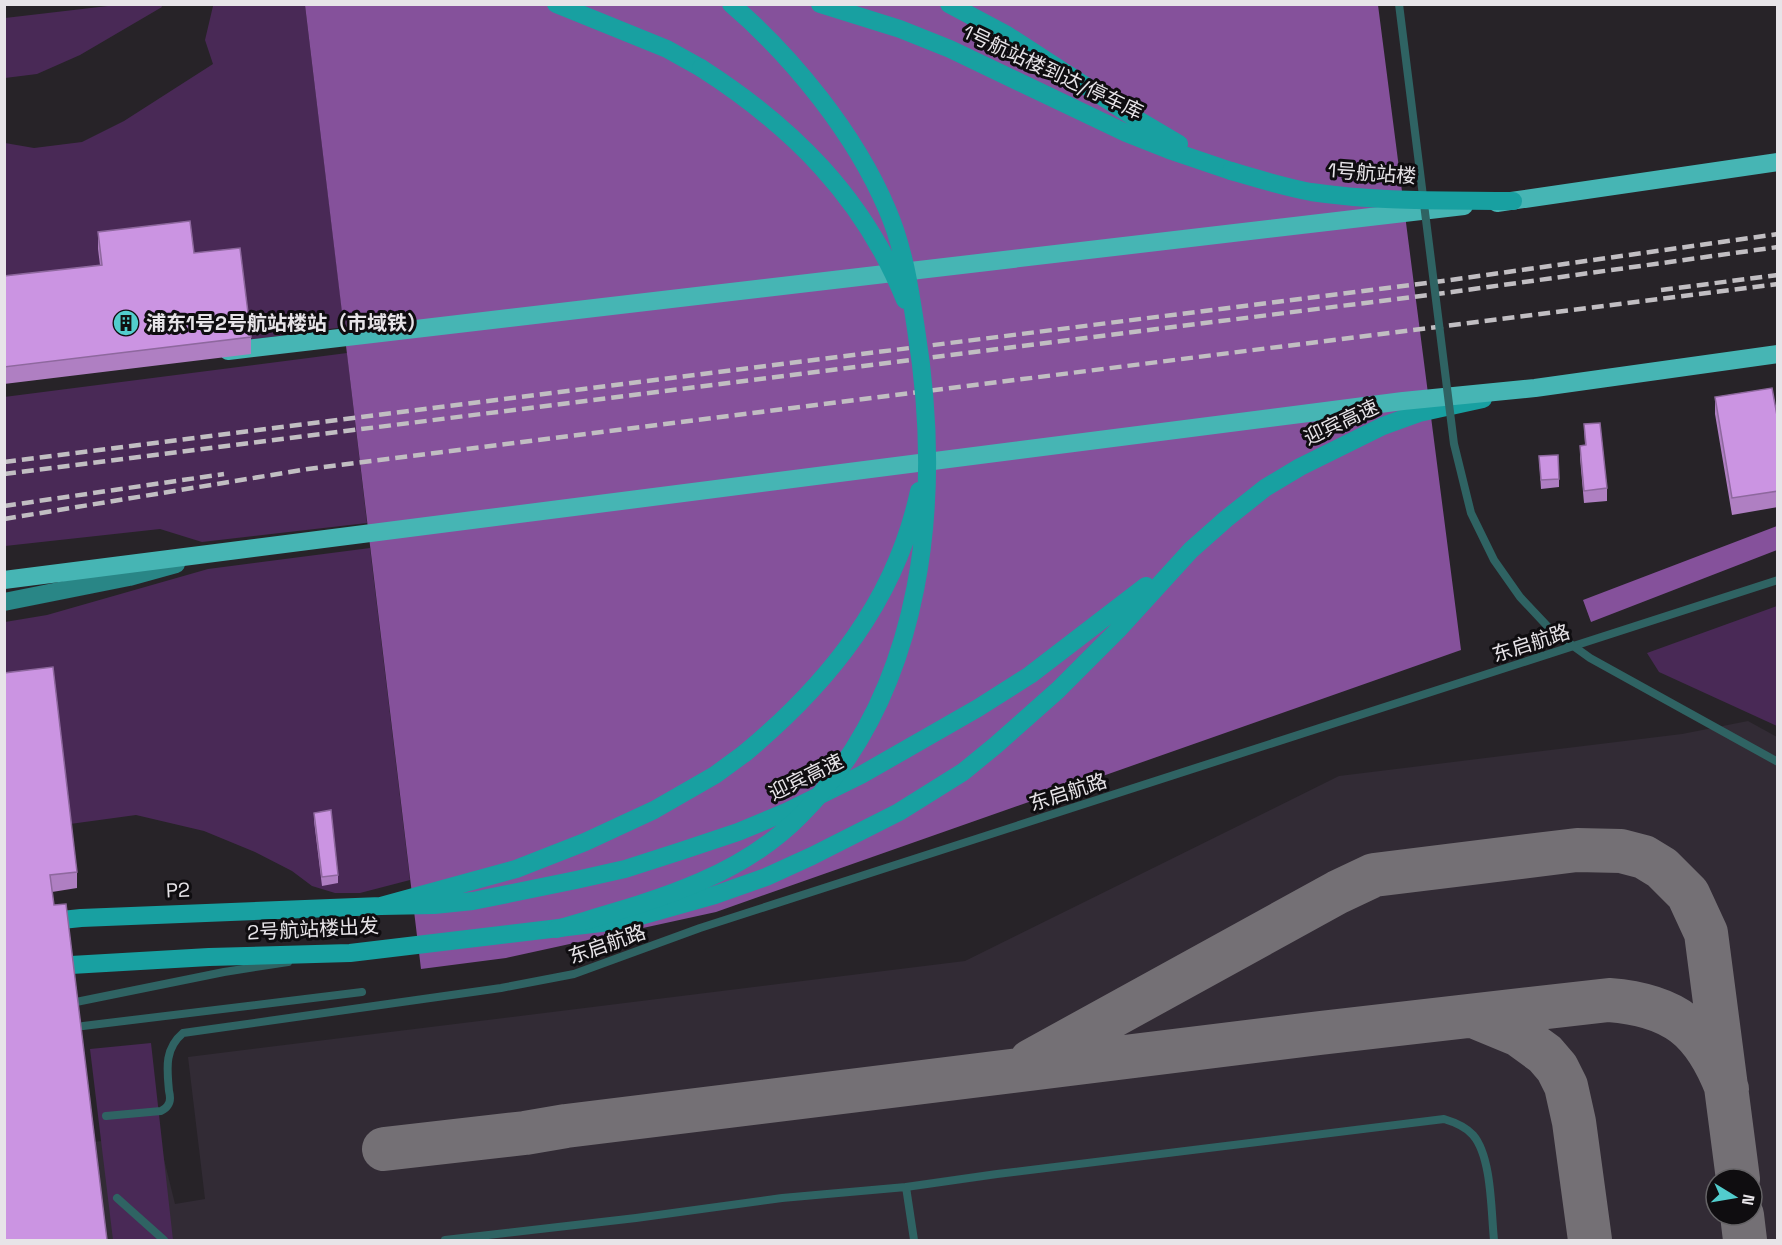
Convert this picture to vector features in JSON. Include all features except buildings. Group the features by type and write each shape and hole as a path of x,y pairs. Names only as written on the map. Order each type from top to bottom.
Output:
{"highway":[{"path":"211,353 1513,201 1778,162"},
{"path":"4,580 1403,401 1535,388 1778,354"}],"main road":[{"path":"556,4 667,49 701,68 766,113 797,140 843,195 882,250 916,327"},
{"path":"557,929 674,894 741,861 798,818 831,783 857,746 879,701 899,651 910,614 918,573 927,503 924,374 910,285 899,242 870,175 848,137 800,74 731,4"},
{"name":"1号航站楼到达/停车库","path":"820,4 900,29 950,49 1126,133 1232,171"},
{"path":"948,4 1007,35 1171,139 1232,171"},
{"name":"1号航站楼","path":"1232,171 1270,183 1349,196 1387,199 1513,201"},
{"name":"迎宾高速","path":"381,906 434,905 473,901 625,869 738,832 786,812 861,775 1021,681 1086,634 1264,488 1300,466 1383,426 1419,413 1535,388"},
{"path":"381,906 516,869 585,843 654,810 715,775 775,728 830,672 867,620 886,585 902,549 916,502 924,468 926,424"},
{"name":"迎宾高速","path":"557,929 626,920 715,895 766,877 899,812 963,772 1049,698 1118,630 1191,550"},
{"name":"P2","path":"4,926 81,918 381,906"},
{"name":"2号航站楼出发","path":"71,965 350,952 557,929"}],"street":[{"path":"4,602 129,577 219,552"}],"lane":[{"path":"1399,4 1454,444 1471,513 1494,560 1520,597 1551,630 1590,658 1778,762"},
{"name":"东启航路","path":"106,1116 161,1111 168,1106 170,1098 167,1076 168,1055 171,1046 183,1033 364,1009 501,988 574,974 700,928 1778,580"},
{"path":"76,1002 224,972 350,952"},
{"path":"83,1026 362,992"},
{"path":"446,1240 782,1198 906,1187 1444,1119 1471,1132 1477,1140 1487,1173 1494,1240"},
{"path":"906,1187 914,1240"},
{"path":"117,1198 164,1240"}],"shaded area":[{"path":"125,4 161,5 162,7 80,55 37,74 5,78 5,18"},
{"path":"305,5 344,327 203,346 5,329 5,143 34,148 82,142 124,121 213,64 205,40 213,6"},
{"path":"305,5 1378,5 1461,650 716,912 506,958 421,969"},
{"path":"347,353 367,523 202,542 160,529 5,546 4,397"},
{"path":"1777,526 1777,550 1591,622 1583,600"},
{"path":"370,548 410,880 360,893 335,893 312,886 292,871 255,852 204,831 136,815 70,824 5,690 5,622 47,615 208,569"},
{"path":"1777,606 1777,726 1659,672 1647,653"},
{"path":"1748,721 1777,737 1777,1240 5,1240 4,912 93,1142 158,1135 175,1204 205,1199 188,1057 965,961 1339,776 1682,734"},
{"path":"151,1043 173,1240 113,1240 90,1049"}],"taxiway":[{"path":"1031,1061 1338,892 1374,875 1577,850 1621,851 1644,857 1662,868 1688,894 1706,933 1736,1167"},
{"path":"384,1149 1320,1033 1609,1000 1652,1008 1684,1024 1708,1050 1727,1089"},
{"path":"1473,1016 1519,1035 1545,1054 1557,1068 1566,1086 1574,1122 1590,1240"},
{"path":"1743,1227 1745,1240"}],"railway":[{"path":"4,462 1450,280 1778,234"},
{"path":"4,474 1452,292 1778,247"},
{"path":"1661,290 1778,275"},
{"path":"4,519 308,469 1778,284"},
{"path":"4,506 224,474"}],"place":[{"name":"浦东1号2号航站楼站（市域铁）","path":"126,323"}]}
